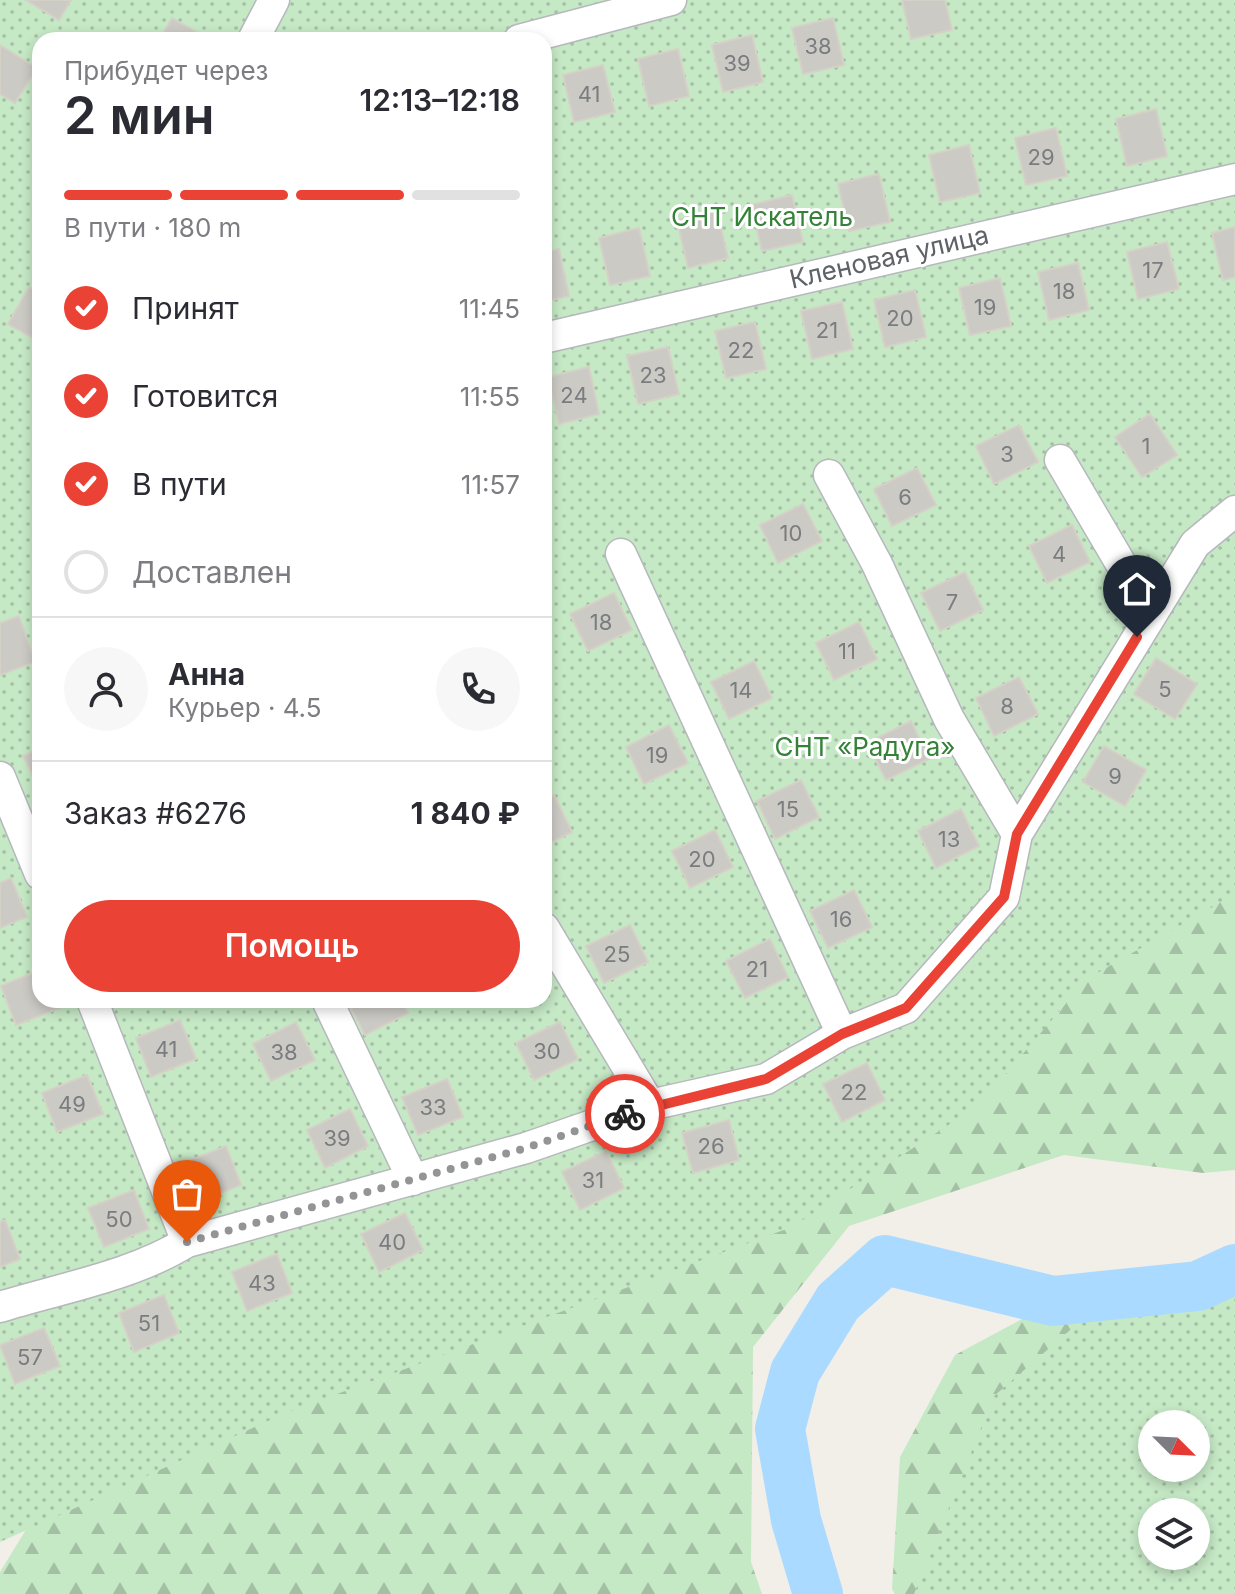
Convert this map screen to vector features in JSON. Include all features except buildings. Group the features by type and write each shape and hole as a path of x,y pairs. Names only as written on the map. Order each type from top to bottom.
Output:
{"street":[{"path":"257,32 274,0"},
{"path":"549,32 671,0"},
{"name":"Кленовая улица","path":"552,336 1235,179"},
{"path":"1060,460 1151,615"},
{"path":"829,475 877,564 949,719 1017,834"},
{"path":"0,1307 130,1267 169,1253 187,1242 526,1148 650,1105 766,1079 842,1034 906,1008 1004,897 1017,834 1195,544 1235,511"},
{"path":"621,554 842,1034"},
{"path":"0,777 32,855"},
{"path":"552,941 650,1105"},
{"path":"95,1008 187,1242"},
{"path":"331,1008 413,1180"}],"green space":[{"name":"СНТ «Радуга»","path":"0,0 1235,0 1235,894 1087,979 979,1105 792,1227 288,1412 0,1542"},
{"path":"1235,764 1235,1170 1203,1173 1064,1155 849,1226 753,1347 751,1562 762,1594 0,1594 0,1572 56,1481"},
{"path":"1137,1272 1235,1277 1235,1594 914,1594 994,1396"},
{"path":"1182,1315 1200,1410 1138,1410 1138,1482 1210,1482 1210,1462 1235,1594 895,1594 892,1589 900,1457 955,1355 1022,1319"}],"waterway":[{"path":"818,1594 796,1520 780,1429 795,1372 838,1302 885,1260 1053,1301 1198,1286 1235,1269"}],"way so far":[{"path":"187,1242 526,1148 625,1114"}],"route":[{"path":"625,1114 650,1105 766,1079 842,1034 906,1008 1004,897 1017,834 1137,637"}],"park label":[{"name":"СНТ Искатель","path":"762,217"}]}
